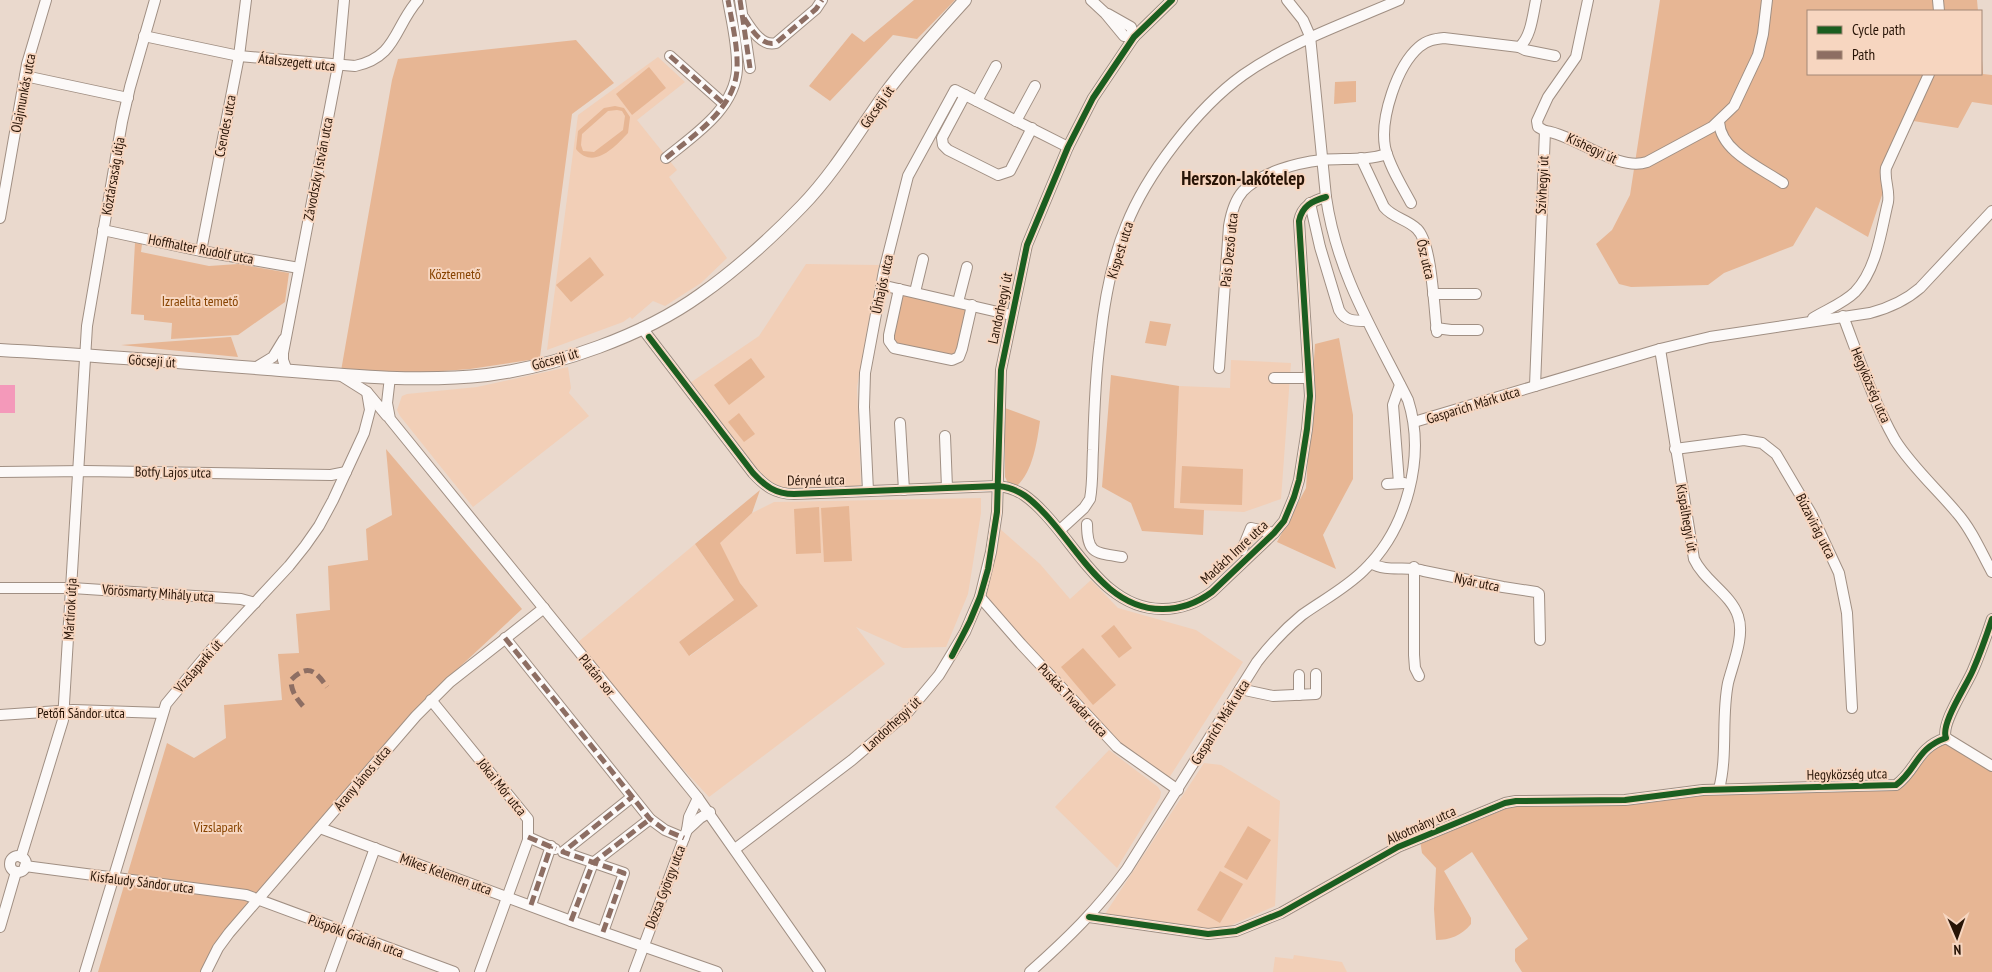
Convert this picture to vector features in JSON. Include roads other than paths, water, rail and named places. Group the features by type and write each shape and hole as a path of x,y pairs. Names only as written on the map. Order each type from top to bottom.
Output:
{"main road":[{"name":"Göcseji út","path":"0,350 339,375 390,377 461,377 526,368 575,354 642,328 678,309 732,270 801,207 842,158 904,69 965,0"}],"street":[{"name":"Olajmunkás utca","path":"0,218 25,76 46,0"},
{"name":"Köztársaság útja","path":"85,355 92,293 128,98 155,0"},
{"name":"Csendes utca","path":"201,251 239,56 246,0"},
{"name":"Závodszky István utca","path":"287,371 283,360 286,336 338,66 344,0"},
{"name":"Átalszegett utca","path":"144,36 239,56 338,66 363,64 385,53 418,0"},
{"path":"666,158 709,123 734,87 737,52 728,0"},
{"path":"740,0 750,68"},
{"path":"744,18 758,36 773,45 816,9 822,0"},
{"path":"1091,0 1105,13 1124,36 1134,37"},
{"name":"Landorhegyi út","path":"735,849 844,766 908,712 924,695 952,656 965,632 980,597 991,552 997,512 999,381 1027,244 1068,147 1093,98 1134,37 1172,0"},
{"path":"1287,0 1302,20 1310,36 1326,197 1338,251 1353,293 1366,321 1408,400 1414,422"},
{"name":"Kispest utca","path":"1060,530 1084,508 1090,499 1102,325 1119,245 1132,211 1152,177 1175,145 1212,102 1243,75 1310,36 1399,0"},
{"path":"1518,47 1523,44 1526,38 1536,0"},
{"name":"Szívhegyi út","path":"1534,386 1545,131 1538,127 1537,121 1548,97 1576,58 1588,0"},
{"name":"Kishegyi út","path":"1545,131 1562,134 1607,156 1635,164 1647,162 1719,122 1734,106 1755,63 1763,34 1767,0"},
{"path":"1411,203 1387,154 1384,140 1390,101 1402,70 1420,46 1434,39 1444,38 1518,47 1555,56"},
{"path":"670,56 724,104"},
{"path":"977,101 996,66"},
{"path":"1807,322 1854,293 1866,275 1875,253 1888,202 1886,168 1928,75"},
{"path":"25,76 128,98"},
{"path":"1016,121 1035,86"},
{"name":"Űrhajós utca","path":"868,491 864,407 866,367 881,285 899,206 908,176 954,90 965,95"},
{"path":"1032,128 1010,171 998,175 948,150 943,145 942,138 965,95 1032,128 1068,147"},
{"path":"1719,122 1720,132 1736,151 1783,183"},
{"path":"1322,160 1361,158 1387,154"},
{"name":"Ősz utca","path":"1361,158 1389,214 1410,224 1418,230 1422,237 1428,256 1436,330 1478,330"},
{"name":"Pais Dezső utca","path":"1219,368 1229,226 1233,207 1243,191 1266,176 1293,166 1322,160"},
{"path":"1326,197 1310,203 1338,310 1348,320 1366,321"},
{"name":"Madách Imre utca","path":"998,486 1010,487 1029,498 1060,530 1108,588 1130,603 1157,609 1182,607 1203,598 1274,533 1284,521 1298,480 1308,428 1309,378 1299,221 1301,213 1310,203"},
{"name":"Gasparich Márk utca","path":"1030,972 1089,917 1127,869 1257,662 1281,633 1302,615 1355,578 1371,563 1394,529 1404,483 1415,454 1414,422 1660,349 1710,337 1882,310 1911,296 1920,288 1992,210"},
{"name":"Hoffhalter Rudolf utca","path":"103,230 201,251 299,268"},
{"path":"914,292 922,259"},
{"path":"958,302 967,267"},
{"path":"881,285 1012,315"},
{"path":"899,289 889,341 894,348 952,360 959,356 962,349 972,305"},
{"name":"Ősz utca","path":"1433,294 1476,294"},
{"name":"Hegyközség utca","path":"1844,316 1864,374 1896,441 1925,478 1959,515 1992,572"},
{"path":"874,322 891,324"},
{"name":"Déryné utca","path":"642,328 753,473 768,488 776,492 794,494 998,486"},
{"name":"Závodszky István utca","path":"255,368 273,357 286,336"},
{"name":"Kispálhegyi út","path":"1660,349 1694,559 1704,575 1731,602 1736,610 1740,625 1726,700 1723,761 1719,789"},
{"name":"Mártírok útja","path":"23,862 64,711 85,355"},
{"name":"Platán sor","path":"339,375 367,392 390,419 710,812 820,972"},
{"path":"390,377 387,403 390,419"},
{"path":"1274,378 1309,378"},
{"path":"1387,484 1404,483 1393,405 1400,384"},
{"name":"Vizslaparki út","path":"85,972 162,713 170,697 305,546 333,500 369,416 367,392"},
{"path":"900,424 904,490"},
{"path":"945,436 947,488"},
{"name":"Búzavirág utca","path":"1675,449 1749,440 1762,443 1776,454 1812,515 1838,573 1847,614 1852,708"},
{"name":"Botfy Lajos utca","path":"0,472 330,474 346,472"},
{"path":"1087,524 1087,543 1094,551 1122,557"},
{"path":"1242,550 1251,528 1274,533"},
{"name":"Nyár utca","path":"1371,563 1384,568 1414,567 1424,571 1503,588 1536,592 1539,594 1540,601 1540,640"},
{"path":"1414,567 1414,655 1415,668 1419,676"},
{"name":"Vörösmarty Mihály utca","path":"0,588 72,588 241,599 254,603"},
{"name":"Puskás Tivadar utca","path":"980,597 1117,747 1178,790"},
{"name":"Arany János utca","path":"208,971 224,941 396,737 431,700 544,608"},
{"path":"1992,619 1972,672 1949,720 1945,734 1946,738 1992,766"},
{"path":"505,638 650,819 665,830 686,834 689,817 698,798"},
{"path":"1240,689 1273,696 1316,694 1316,674"},
{"path":"1299,675 1299,695"},
{"name":"Jókai Mór utca","path":"431,700 528,819 528,837 480,972"},
{"name":"Petőfi Sándor utca","path":"0,715 64,711 162,713"},
{"name":"Hegyközség utca","path":"1719,789 1892,786 1901,782 1922,752 1946,738"},
{"name":"Alkotmány utca","path":"1089,917 1208,934 1236,931 1281,913 1398,847 1505,803 1625,800 1719,789"},
{"path":"563,852 632,797"},
{"name":"Dózsa György utca","path":"634,972 686,834 700,818 710,812"},
{"path":"571,921 593,863 650,819"},
{"name":"Mikes Kelemen utca","path":"320,828 571,921 717,972"},
{"path":"528,837 563,852 624,873 604,932"},
{"path":"531,905 551,846"},
{"path":"330,972 375,848"},
{"path":"0,927 8,867 14,858 23,862 23,871 8,867"},
{"name":"Kisfaludy Sándor utca","path":"23,862 113,878 246,895 258,900"},
{"name":"Püspöki Grácián utca","path":"258,900 454,972"}],"district":[{"name":"Herszon-lakótelep","path":"1243,178"}],"park label":[{"name":"Köztemető","path":"455,274"},
{"name":"Izraelita temető","path":"200,301"},
{"name":"Vizslapark","path":"218,827"}]}
